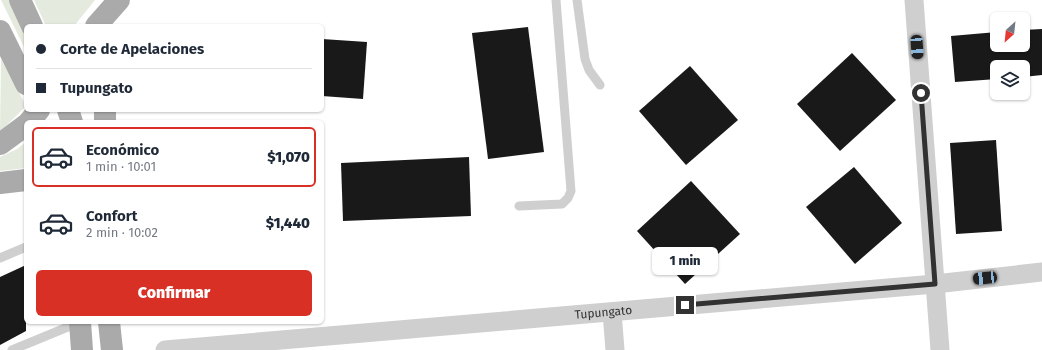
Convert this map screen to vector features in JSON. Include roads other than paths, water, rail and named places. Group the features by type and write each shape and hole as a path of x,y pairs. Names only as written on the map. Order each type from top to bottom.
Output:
{"main road":[{"path":"20,0 31,24"},
{"path":"98,24 120,0"},
{"path":"111,24 120,0"},
{"path":"0,31 24,80"},
{"path":"31,120 37,112"},
{"path":"0,144 24,126"},
{"path":"0,183 24,180"},
{"path":"80,324 82,350"},
{"path":"108,324 112,350"}],"street":[{"path":"914,0 940,350"},
{"name":"Tupungato","path":"165,350 935,284 1042,272"},
{"path":"612,312 615,350"}],"lane":[{"path":"519,206 562,204 568,198 571,191 556,0"},
{"path":"577,0 585,59 589,70 600,85"},
{"path":"0,258 24,248"},
{"path":"12,350 75,324"}]}
